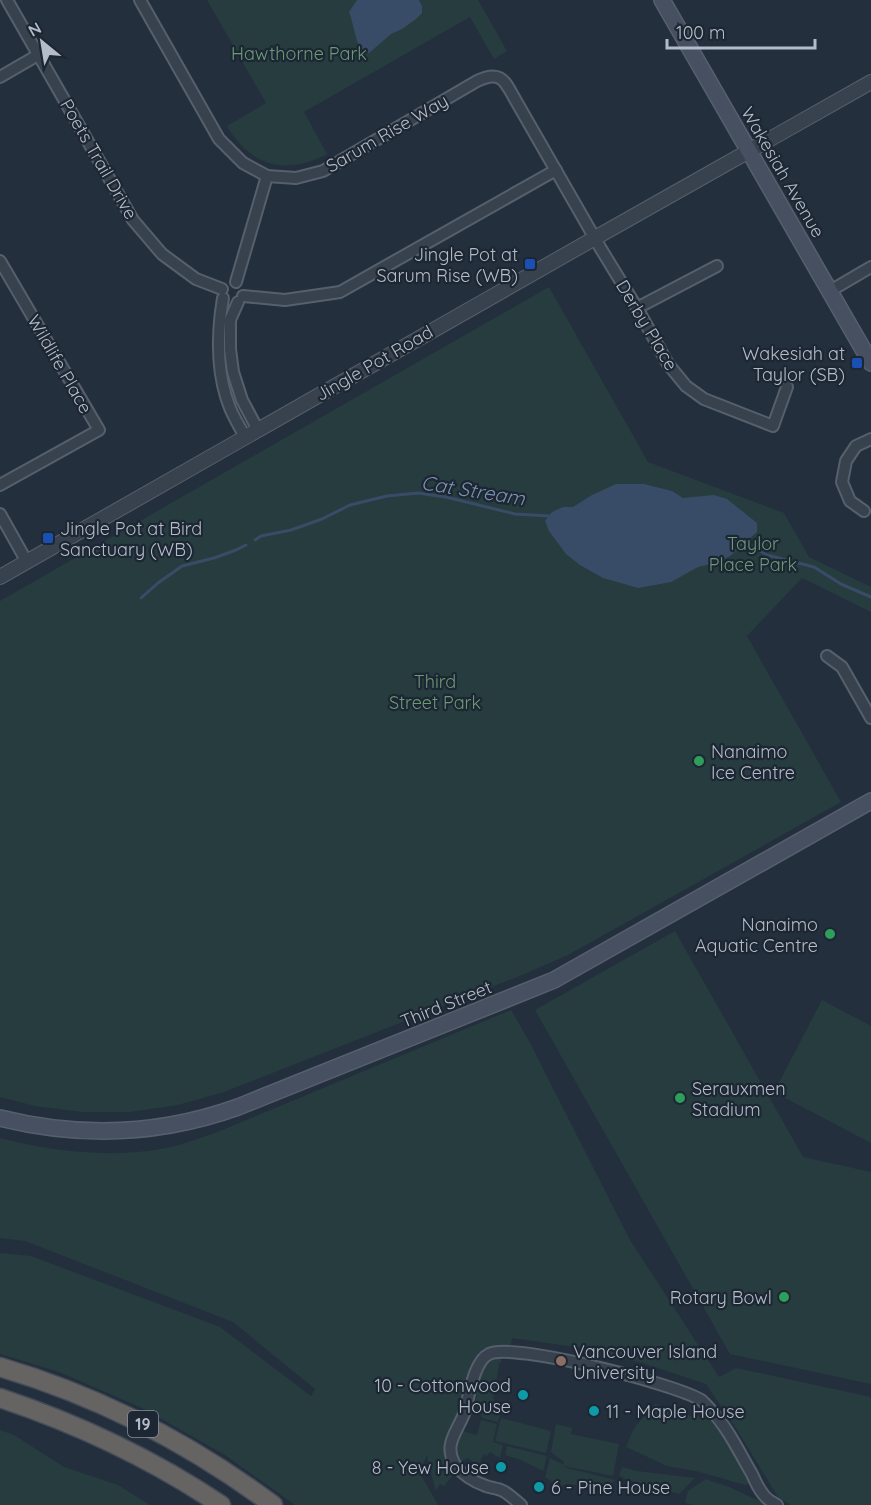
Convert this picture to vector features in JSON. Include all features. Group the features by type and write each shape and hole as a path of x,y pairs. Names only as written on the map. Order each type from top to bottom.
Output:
{"highway":[{"name":"19","path":"0,1366 76,1394 144,1425 209,1461 273,1505"},
{"name":"19","path":"0,1398 43,1413 105,1440 171,1474 221,1505"}],"main road":[{"name":"Wakesiah Avenue","path":"662,0 871,363"},
{"name":"Third Street","path":"0,1118 58,1129 113,1132 194,1121 238,1107 554,980 871,801"}],"street":[{"name":"Poets Trail Drive","path":"7,0 133,220 162,254 196,279 222,294"},
{"name":"Sarum Rise Way","path":"140,0 219,139 243,163 267,176 296,178 323,171 477,81 486,77 502,78 595,238"},
{"path":"0,76 38,55"},
{"name":"Jingle Pot Road","path":"0,577 871,82"},
{"path":"222,294 225,301 231,304 240,299 285,300 340,292 556,170"},
{"path":"236,282 267,176"},
{"name":"Derby Place","path":"595,238 668,364 686,386 704,399 773,426 787,387"},
{"name":"Wildlife Place","path":"0,261 99,430 0,485"},
{"path":"637,308 717,266"},
{"path":"830,291 871,267"},
{"path":"229,282 236,282 243,289 230,320 230,349 233,372 251,433 230,407 221,375 218,336 223,286 229,282"},
{"path":"864,511 850,501 842,483 846,462 856,447 871,439"},
{"path":"0,514 27,562"},
{"path":"827,656 842,667 870,712"},
{"path":"521,1505 502,1490 470,1479 450,1455 453,1435 463,1415 477,1368 488,1354 496,1352 539,1355 605,1369 672,1388 702,1400 724,1426 764,1496 777,1505"}],"green space":[{"name":"Hawthorne Park","path":"207,0 478,0 507,51 494,59 470,17 304,112 327,154 297,165 270,163 247,150 236,140 227,126 266,103"},
{"name":"Third Street Park","path":"549,287 648,462 784,513 809,557 871,587 871,612 802,578 747,636 841,802 568,955 224,1092 178,1105 130,1112 82,1112 35,1106 0,1097 0,601"},
{"path":"675,931 803,1157 871,1172 871,1384 730,1354 535,1010"},
{"path":"822,1000 871,1026 871,1143 774,1092"},
{"path":"511,1010 630,1240 719,1377 736,1368 871,1397 871,1505 791,1505 778,1497 706,1384 643,1363 576,1347 512,1338 511,1345 483,1349 471,1365 465,1392 454,1423 447,1459 455,1473 444,1486 440,1484 436,1491 427,1455 419,1472 438,1505 295,1505 225,1455 142,1408 59,1372 0,1354 0,1253 31,1256 220,1327 311,1396 315,1389 233,1322 25,1241 0,1238 0,1138 42,1147 107,1153 150,1151 177,1146 215,1133"},
{"path":"501,1357 493,1398 493,1404 502,1408 498,1422 482,1418 475,1404 481,1371 490,1360"},
{"path":"655,1404 694,1417 704,1416 713,1419 749,1479 748,1484 667,1466 626,1447 634,1428"},
{"path":"501,1418 551,1431 546,1453 495,1441"},
{"path":"481,1420 497,1424 493,1442 503,1445 500,1458 490,1452 487,1456 484,1454 480,1461 490,1469 485,1478 483,1470 468,1458 461,1461 458,1450 462,1431 477,1435"},
{"path":"556,1424 572,1428 571,1434 619,1444 613,1476 564,1466 615,1480 607,1488 567,1484 560,1487 545,1477 550,1458 564,1465 564,1462 551,1452"},
{"path":"0,1430 14,1435 64,1467 118,1485 150,1505 1,1505"},
{"path":"507,1446 547,1456 543,1471 505,1455"},
{"path":"622,1467 695,1478 679,1494 625,1479 619,1475"},
{"path":"706,1479 768,1505 685,1503 688,1491"}],"water":[{"path":"357,0 419,0 422,13 402,29 391,34 369,53 362,52 349,12"},
{"path":"616,484 644,484 672,491 683,498 714,495 727,499 757,523 757,532 730,556 716,563 698,567 671,582 638,588 603,578 566,554 549,531 545,521 552,512 563,507 573,507"}],"waterway":[{"name":"Cat Stream","path":"255,540 261,536 291,530 322,519 350,505 387,496 418,493 446,497 515,514 549,516"},
{"name":"Cat Stream","path":"746,542 767,555 814,567 841,584 871,597"},
{"name":"Cat Stream","path":"141,598 182,566 214,558 246,545"}],"place":[{"name":"Jingle Pot at Sarum Rise (WB)","path":"530,264"},
{"name":"Wakesiah at Taylor (SB)","path":"857,363"},
{"name":"Jingle Pot at Bird Sanctuary (WB)","path":"48,538"},
{"name":"Nanaimo Ice Centre","path":"699,761"},
{"name":"Nanaimo Aquatic Centre","path":"830,934"},
{"name":"Serauxmen Stadium","path":"680,1098"},
{"name":"Rotary Bowl","path":"784,1297"},
{"name":"Vancouver Island University","path":"561,1361"},
{"name":"10 - Cottonwood House","path":"523,1395"},
{"name":"11 - Maple House","path":"594,1411"},
{"name":"8 - Yew House","path":"501,1467"},
{"name":"6 - Pine House","path":"539,1487"}],"park label":[{"name":"Taylor Place Park","path":"753,553"}]}
